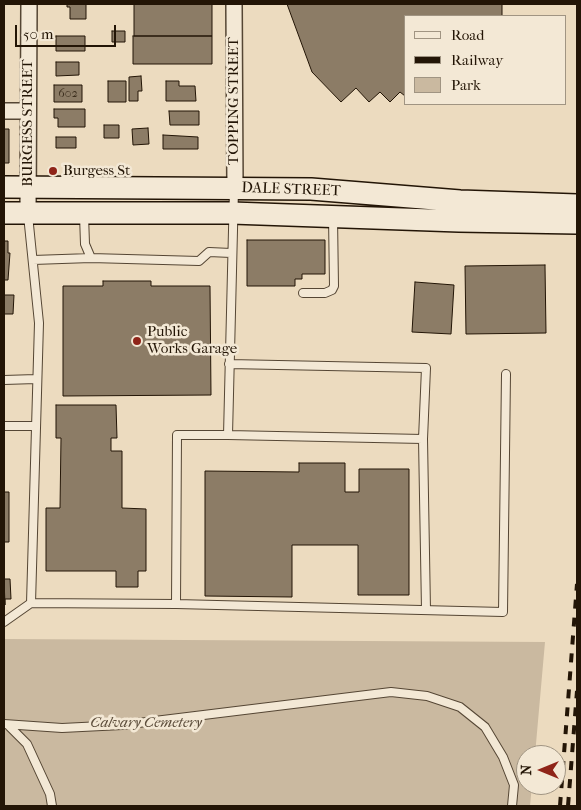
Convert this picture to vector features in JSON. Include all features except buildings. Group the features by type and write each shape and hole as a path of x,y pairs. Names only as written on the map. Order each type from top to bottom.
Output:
{"main road":[{"name":"DALE STREET","path":"4,187 310,189 460,202 568,214"},
{"name":"DALE STREET","path":"4,213 232,213 459,221 568,214"}],"street":[{"name":"BURGESS STREET","path":"28,213 29,4"},
{"name":"TOPPING STREET","path":"234,4 235,188"},
{"path":"4,111 28,111"}],"lane":[{"name":"TOPPING STREET","path":"228,435 232,213 235,188"},
{"path":"28,213 39,323 34,426 31,603"},
{"path":"84,213 85,244 91,258"},
{"path":"303,293 325,293 332,290 334,286 333,216"},
{"path":"33,260 91,258 199,261 209,252 231,253"},
{"path":"229,364 426,368 423,439 426,610"},
{"path":"4,622 31,603 176,604 503,612 506,374"},
{"path":"4,380 36,379"},
{"path":"4,426 34,426"},
{"path":"176,604 177,435 423,439"},
{"path":"6,725 62,728 122,725 382,692 427,696 460,707 485,727 503,757 514,785 512,806"},
{"path":"6,725 27,744 50,794 52,806"}],"green space":[{"name":"Calvary Cemetery","path":"4,639 545,642 536,745 516,745 516,795 531,795 530,806 4,806"}],"railway":[{"path":"560,806 577,584"},
{"path":"568,806 577,691"}],"place":[{"name":"Burgess St","path":"53,171"},
{"name":"Public Works Garage","path":"137,341"}]}
